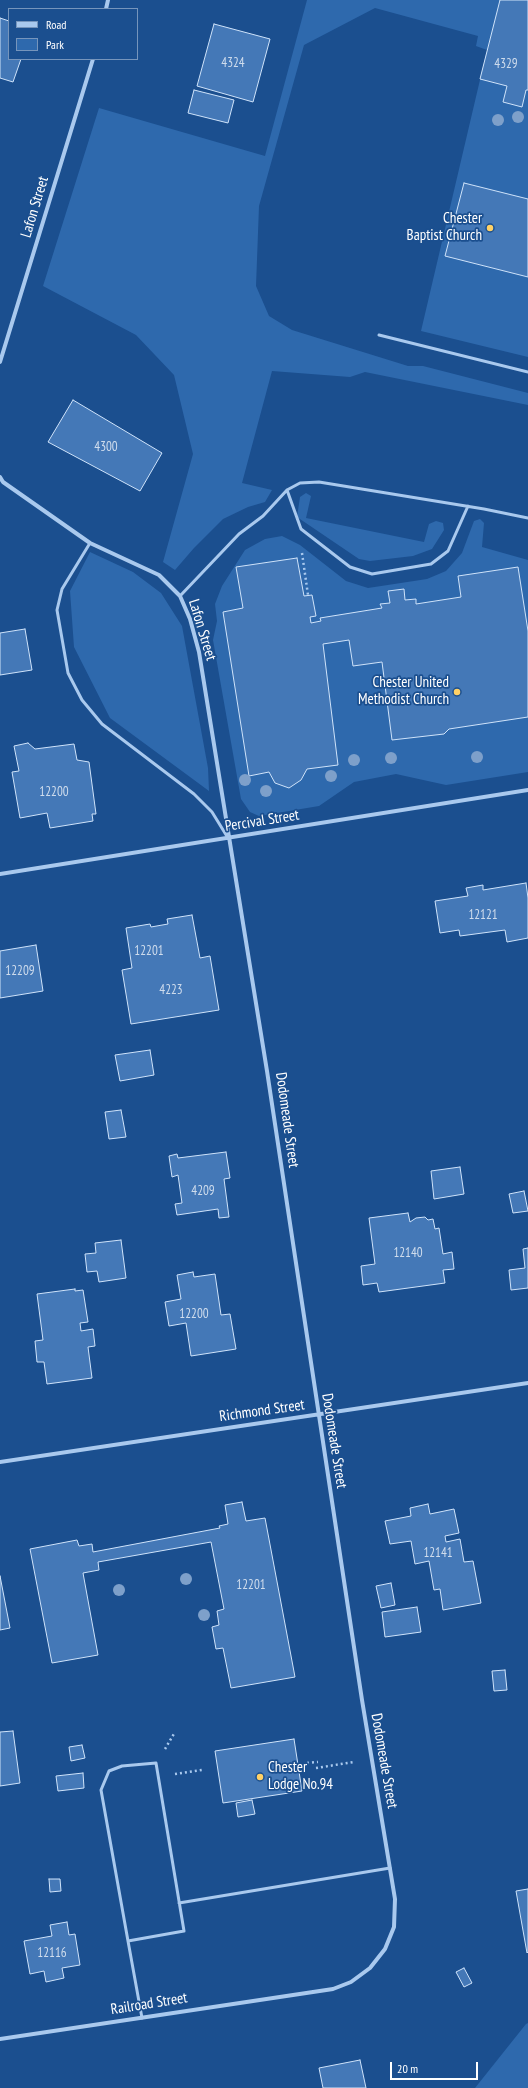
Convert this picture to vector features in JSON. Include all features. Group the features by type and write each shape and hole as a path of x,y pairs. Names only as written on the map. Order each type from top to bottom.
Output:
{"street":[{"name":"Lafon Street","path":"0,362 93,60"},
{"name":"Lafon Street","path":"0,477 3,482 90,542 159,575 180,596 190,619 199,652 228,838"},
{"name":"Percival Street","path":"0,874 528,790"},
{"name":"Dodomeade Street","path":"228,838 267,1071 318,1414 372,1759 396,1899 394,1927 385,1949 370,1968 351,1982 333,1989 302,1993"},
{"name":"Richmond Street","path":"0,1462 528,1383"},
{"name":"Railroad Street","path":"0,2039 302,1993"}],"lane":[{"path":"379,335 528,372"},
{"path":"180,596 239,534 262,516 287,490 300,483 319,482 468,506 528,518"},
{"path":"287,490 302,528 350,567 372,574 431,564 448,551 468,506"},
{"path":"90,542 62,589 57,610 68,673 82,700 102,724 194,794 212,812 228,838"},
{"path":"128,1941 184,1931 156,1763 122,1766 109,1771 101,1790 128,1941 142,2018"},
{"path":"179,1903 390,1868"}],"path":[{"path":"302,550 308,595"},
{"path":"316,1768 372,1759"},
{"path":"307,1763 318,1762"},
{"path":"158,1776 202,1770"}],"green space":[{"path":"307,0 528,0 528,357 421,331 487,50 476,46 478,36 375,8 304,45 259,206 256,286 269,316 292,330 408,366 423,366 528,393 528,405 365,372 350,377 272,371 242,483 272,490 265,502 248,507 223,519 194,548 175,570 163,562 193,454 174,375 136,335 43,286 99,108 265,156"},
{"path":"306,493 311,496 306,518 424,542 429,524 436,521 443,523 444,530 432,549 413,556 370,561 359,559 297,517 300,497"},
{"path":"480,519 484,523 482,547 528,560 528,772 446,785 396,774 354,782 319,806 259,816 250,812 241,799 213,640 217,621 215,604 222,586 245,550 265,539 282,536 300,545 346,581 368,588 427,579 446,571 462,553 474,521"},
{"path":"90,552 133,572 161,593 182,626 208,768 209,791 110,718 74,647 70,591"},
{"path":"528,2023 528,2088 475,2088 526,2024"}],"building":[{"path":"500,0 528,0 528,90 526,90 522,107 503,102 507,86 480,79"},
{"path":"0,18 8,21 8,60 21,60 13,82 0,78"},
{"path":"214,24 270,39 253,102 197,86"},
{"path":"194,90 234,100 228,123 188,113"},
{"name":"Chester Baptist Church","path":"464,183 528,199 528,277 445,256"},
{"path":"73,400 162,453 140,491 48,442"},
{"name":"Chester United Methodist Church","path":"297,558 304,596 312,595 316,616 310,617 311,623 321,621 320,618 382,608 380,604 390,603 388,591 404,589 405,600 416,599 416,604 461,597 458,576 518,567 528,631 528,717 449,729 444,734 392,740 382,662 353,666 349,640 323,644 338,765 307,769 301,780 289,788 275,783 269,772 249,776 223,612 243,608 236,567"},
{"path":"25,629 32,670 0,675 0,633"},
{"path":"28,743 35,749 74,744 77,760 89,762 96,814 92,814 93,821 50,828 47,813 20,818 12,772 19,771 14,746"},
{"path":"526,883 528,898 528,938 507,942 505,930 460,936 459,930 440,933 435,901 468,896 466,888 483,885 483,890"},
{"path":"192,915 200,958 210,956 219,1010 131,1024 122,970 132,968 126,928 150,924 151,927 168,924 167,919"},
{"path":"36,945 43,991 0,998 0,951"},
{"path":"150,1050 154,1075 120,1081 115,1055"},
{"path":"121,1110 126,1137 109,1139 105,1112"},
{"path":"226,1152 230,1178 224,1179 229,1217 219,1218 218,1209 177,1215 175,1204 182,1203 178,1175 172,1177 169,1156 177,1154 178,1158"},
{"path":"460,1167 464,1194 434,1199 431,1171"},
{"path":"524,1191 528,1211 513,1213 509,1194"},
{"path":"408,1213 410,1222 416,1218 425,1217 428,1220 433,1219 435,1229 439,1228 443,1254 452,1252 454,1269 443,1270 445,1283 379,1292 377,1283 363,1285 361,1266 375,1264 369,1218"},
{"path":"121,1240 126,1278 99,1282 97,1271 87,1272 85,1254 96,1253 95,1243"},
{"path":"528,1248 528,1288 511,1290 509,1270 525,1268 523,1249"},
{"path":"193,1272 194,1277 215,1274 221,1315 230,1314 236,1349 191,1356 186,1323 169,1326 165,1302 181,1299 177,1275"},
{"path":"75,1289 75,1291 83,1290 88,1322 80,1323 81,1331 93,1329 95,1346 88,1347 92,1378 47,1384 44,1362 37,1362 35,1341 43,1340 37,1294"},
{"path":"242,1502 246,1521 265,1518 295,1677 231,1688 223,1648 216,1649 212,1627 219,1625 217,1611 224,1609 211,1542 98,1562 99,1570 83,1573 98,1655 52,1663 30,1549 77,1540 79,1546 92,1544 93,1552 220,1528 219,1526 228,1524 225,1505"},
{"path":"428,1504 430,1514 454,1509 459,1533 445,1536 446,1542 460,1539 464,1562 473,1561 481,1603 443,1610 440,1589 434,1590 429,1561 415,1564 411,1541 390,1544 385,1521 411,1516 410,1508"},
{"path":"0,1576 10,1628 0,1630"},
{"path":"391,1583 395,1605 381,1608 376,1586"},
{"path":"417,1607 421,1632 385,1637 382,1612"},
{"path":"505,1670 507,1690 494,1691 492,1671"},
{"path":"13,1731 20,1783 0,1786 0,1732"},
{"name":"Chester Lodge No.94","path":"294,1739 302,1791 223,1803 215,1751"},
{"path":"82,1745 85,1758 71,1761 69,1747"},
{"path":"83,1773 84,1788 58,1791 56,1776"},
{"path":"252,1800 255,1814 238,1817 236,1803"},
{"path":"49,1879 60,1879 61,1891 50,1892"},
{"path":"528,1889 528,1952 527,1953 516,1891"},
{"path":"67,1922 69,1935 75,1934 80,1965 62,1968 64,1978 46,1982 44,1971 30,1974 24,1941 52,1936 50,1925"},
{"path":"464,1968 472,1983 464,1987 456,1972"},
{"path":"360,2060 366,2088 323,2088 319,2068"}],"place":[{"name":"Chester Baptist Church","path":"490,228"},
{"name":"Chester United Methodist Church","path":"457,692"},
{"name":"Chester Lodge No.94","path":"260,1777"}]}
